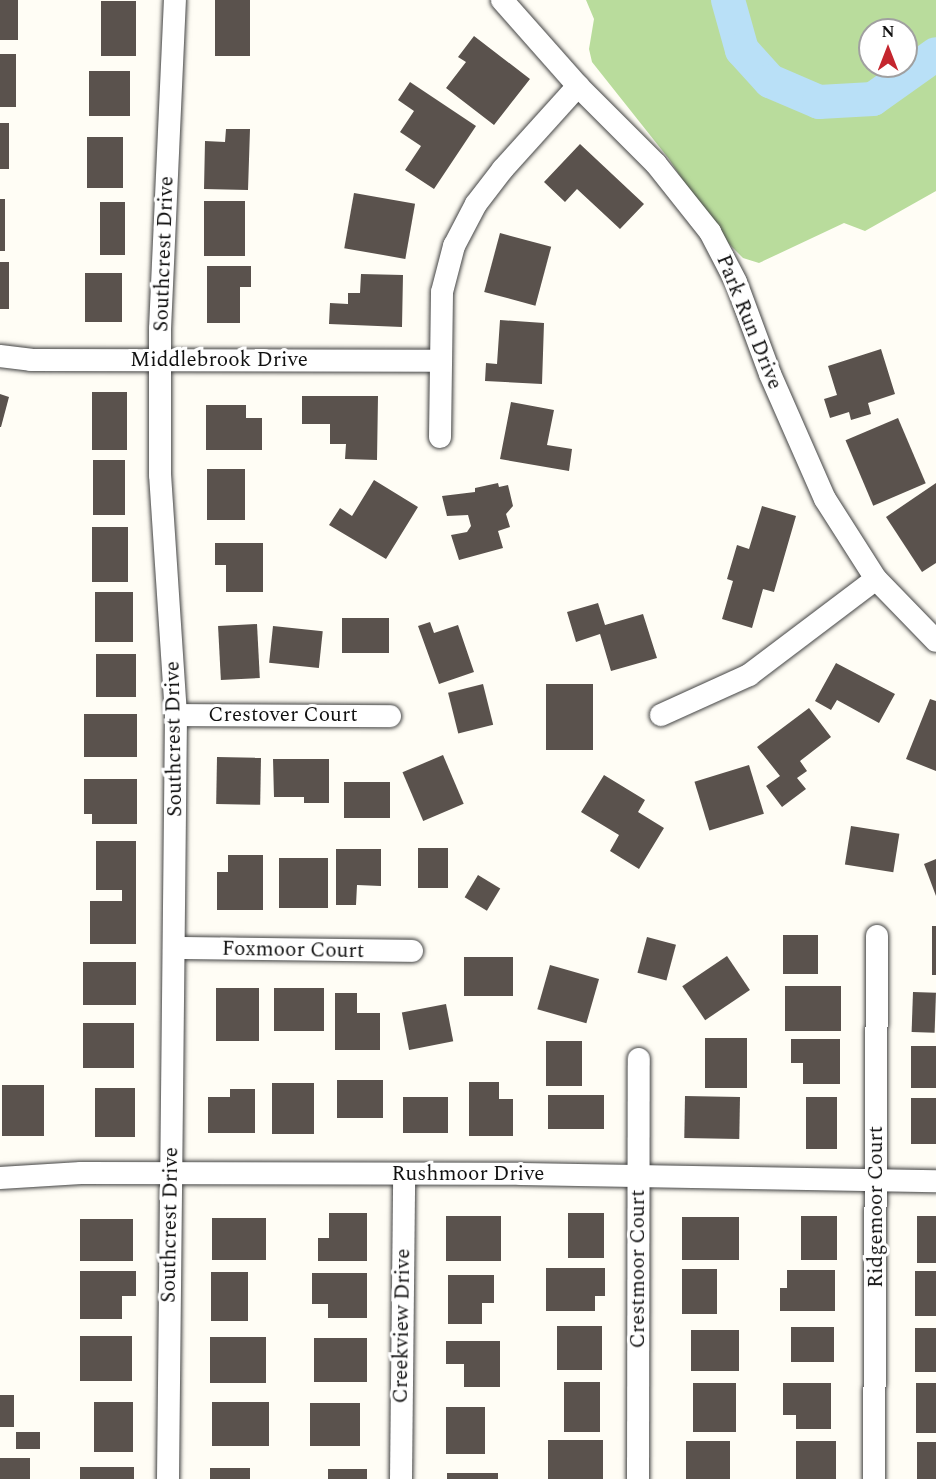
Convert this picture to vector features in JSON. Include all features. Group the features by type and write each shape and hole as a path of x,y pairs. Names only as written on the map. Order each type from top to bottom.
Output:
{"street":[{"name":"Southcrest Drive","path":"168,1479 176,715 160,475 161,360 175,0"},
{"name":"Park Run Drive","path":"502,0 578,86 656,164 710,232 736,282 770,374 825,499 876,579 936,641"},
{"path":"440,436 439,361 442,292 463,225 503,169 578,86"},
{"name":"Middlebrook Drive","path":"0,356 31,360 439,361"},
{"path":"661,716 749,675 876,579"},
{"name":"Crestover Court","path":"176,715 390,716"},
{"name":"Ridgemoor Court","path":"874,1479 877,936"},
{"name":"Foxmoor Court","path":"174,948 412,951"},
{"name":"Crestmoor Court","path":"638,1479 639,1059"},
{"name":"Rushmoor Drive","path":"0,1178 81,1173 404,1174 936,1181"},
{"name":"Creekview Drive","path":"401,1479 404,1174"}],"green space":[{"path":"586,0 936,0 936,191 865,231 844,223 759,263 743,258 716,231 669,159 592,62 589,49 594,19"}],"building":[{"path":"0,0 18,0 18,40 0,40"},
{"path":"215,0 250,0 250,56 215,56"},
{"path":"101,1 136,1 136,56 101,56"},
{"path":"474,36 530,79 494,125 446,88 466,62 458,57"},
{"path":"0,54 16,54 16,107 0,107"},
{"path":"89,71 130,71 130,116 89,116"},
{"path":"410,82 476,126 434,189 405,170 421,146 400,132 414,111 398,100"},
{"path":"0,123 9,123 9,169 0,169"},
{"path":"226,129 250,129 248,190 204,189 205,141 225,142"},
{"path":"87,137 123,137 123,188 87,188"},
{"path":"580,144 644,204 620,229 577,189 565,202 544,182"},
{"path":"354,193 415,204 405,259 344,248"},
{"path":"0,199 5,199 5,251 0,251"},
{"path":"204,201 245,201 245,256 204,256"},
{"path":"100,202 125,202 125,255 100,255"},
{"path":"500,233 551,247 535,306 484,292"},
{"path":"0,262 9,262 9,309 0,309"},
{"path":"207,266 251,266 251,287 240,287 240,323 207,323"},
{"path":"85,273 122,273 122,322 85,322"},
{"path":"361,274 403,275 402,327 329,324 330,303 348,304 348,293 360,293"},
{"path":"500,320 544,323 542,384 485,381 486,363 497,364"},
{"path":"881,349 895,394 868,403 871,414 851,420 849,412 830,418 824,399 837,395 828,366"},
{"path":"92,392 127,392 127,450 92,450"},
{"path":"0,394 9,397 1,427 0,427"},
{"path":"302,396 378,396 377,460 345,459 346,444 330,444 330,424 302,424"},
{"path":"511,402 554,410 547,445 572,449 569,471 500,459"},
{"path":"206,405 246,405 246,418 262,418 262,450 206,450"},
{"path":"898,418 926,483 873,506 846,440"},
{"path":"93,460 125,460 125,515 93,515"},
{"path":"207,469 245,469 245,520 207,520"},
{"path":"374,480 418,507 386,559 329,525 340,508 352,516"},
{"path":"498,483 499,487 508,485 513,506 506,514 510,527 498,531 503,548 459,560 451,535 467,532 471,526 468,515 447,516 442,496 475,492 475,488"},
{"path":"936,483 936,563 922,572 886,517"},
{"path":"762,506 796,516 774,592 763,589 752,628 722,619 733,581 727,579 737,545 749,549"},
{"path":"92,527 128,527 128,582 92,582"},
{"path":"215,543 263,543 263,592 226,592 226,565 215,565"},
{"path":"95,592 133,592 133,642 95,642"},
{"path":"598,603 605,625 643,614 657,658 611,671 600,634 576,642 567,612"},
{"path":"342,618 389,618 389,653 342,653"},
{"path":"430,622 434,633 458,625 474,672 439,684 418,626"},
{"path":"257,624 260,678 221,680 218,626"},
{"path":"273,626 323,631 319,668 269,663"},
{"path":"96,654 136,654 136,697 96,697"},
{"path":"836,663 895,694 879,723 837,700 831,710 815,701"},
{"path":"483,684 493,725 458,733 448,693"},
{"path":"546,684 593,684 593,750 546,750"},
{"path":"930,699 936,701 936,771 906,759"},
{"path":"809,708 831,737 800,761 807,771 797,778 806,789 782,807 766,786 780,776 757,747"},
{"path":"84,714 137,714 137,757 84,757"},
{"path":"443,755 464,804 423,821 402,772"},
{"path":"217,757 261,758 260,805 216,804"},
{"path":"273,759 329,759 329,803 304,803 304,797 274,797"},
{"path":"749,765 764,814 709,830 694,782"},
{"path":"604,775 645,800 638,812 664,828 639,869 610,851 619,835 581,812"},
{"path":"84,779 137,779 137,824 92,824 92,814 84,814"},
{"path":"344,782 390,782 390,818 344,818"},
{"path":"851,826 899,834 893,872 845,865"},
{"path":"96,841 136,841 136,944 90,944 90,901 122,901 122,890 96,890"},
{"path":"418,848 448,848 448,888 418,888"},
{"path":"336,849 381,849 381,886 357,885 356,905 336,905"},
{"path":"228,855 263,855 263,910 217,910 217,872 228,872"},
{"path":"279,858 328,858 328,908 279,908"},
{"path":"936,859 936,896 924,864"},
{"path":"478,875 500,888 487,911 465,897"},
{"path":"932,926 936,926 936,975 932,975"},
{"path":"783,935 818,935 818,974 783,974"},
{"path":"647,937 676,945 666,981 637,973"},
{"path":"727,956 750,990 705,1020 682,986"},
{"path":"464,957 513,957 513,996 464,996"},
{"path":"83,962 136,962 136,1005 83,1005"},
{"path":"550,965 599,979 586,1023 537,1009"},
{"path":"785,986 841,986 841,1031 785,1031"},
{"path":"216,988 259,988 259,1041 216,1041"},
{"path":"274,988 324,988 324,1031 274,1031"},
{"path":"913,992 936,993 935,1033 912,1032"},
{"path":"335,993 357,993 357,1013 380,1013 380,1050 335,1050"},
{"path":"446,1004 453,1041 409,1050 402,1013"},
{"path":"83,1023 134,1023 134,1068 83,1068"},
{"path":"705,1038 747,1038 747,1088 705,1088"},
{"path":"791,1039 840,1039 840,1084 803,1084 803,1063 791,1063"},
{"path":"546,1041 582,1041 582,1086 546,1086"},
{"path":"911,1046 936,1046 936,1088 911,1088"},
{"path":"337,1080 383,1080 383,1118 337,1118"},
{"path":"469,1082 499,1082 499,1099 513,1099 513,1136 469,1136"},
{"path":"272,1083 314,1083 314,1134 272,1134"},
{"path":"2,1085 44,1085 44,1136 2,1136"},
{"path":"95,1088 135,1088 135,1137 95,1137"},
{"path":"230,1089 255,1089 255,1133 208,1133 208,1097 230,1097"},
{"path":"548,1095 604,1095 604,1129 548,1129"},
{"path":"685,1096 740,1097 739,1139 684,1138"},
{"path":"403,1097 448,1097 448,1133 403,1133"},
{"path":"806,1097 837,1097 837,1149 806,1149"},
{"path":"911,1098 936,1098 936,1144 911,1144"},
{"path":"329,1213 367,1213 367,1261 318,1261 318,1238 329,1238"},
{"path":"568,1213 604,1213 604,1258 568,1258"},
{"path":"446,1216 501,1216 501,1261 446,1261"},
{"path":"801,1216 837,1216 837,1260 801,1260"},
{"path":"917,1216 936,1216 936,1263 917,1263"},
{"path":"682,1217 739,1217 739,1260 682,1260"},
{"path":"212,1218 266,1218 266,1260 212,1260"},
{"path":"80,1219 133,1219 133,1261 80,1261"},
{"path":"546,1268 605,1268 605,1296 595,1296 595,1311 546,1311"},
{"path":"682,1269 717,1269 717,1314 682,1314"},
{"path":"787,1270 835,1270 835,1311 780,1311 780,1288 787,1288"},
{"path":"80,1271 136,1271 136,1296 122,1296 122,1319 80,1319"},
{"path":"915,1271 936,1271 936,1316 915,1316"},
{"path":"211,1272 248,1272 248,1321 211,1321"},
{"path":"312,1273 367,1273 367,1318 328,1318 328,1304 312,1304"},
{"path":"448,1275 494,1275 494,1303 482,1303 482,1324 448,1324"},
{"path":"557,1326 602,1326 602,1370 557,1370"},
{"path":"791,1327 834,1327 834,1362 791,1362"},
{"path":"915,1328 936,1328 936,1372 915,1372"},
{"path":"691,1330 739,1330 739,1371 691,1371"},
{"path":"80,1336 132,1336 132,1381 80,1381"},
{"path":"210,1337 266,1337 266,1383 210,1383"},
{"path":"314,1338 367,1338 367,1382 314,1382"},
{"path":"446,1341 500,1341 500,1387 464,1387 464,1364 446,1364"},
{"path":"564,1382 600,1382 600,1432 564,1432"},
{"path":"693,1383 736,1383 736,1432 693,1432"},
{"path":"783,1383 831,1383 831,1429 796,1429 796,1415 783,1415"},
{"path":"916,1383 936,1383 936,1433 916,1433"},
{"path":"0,1395 14,1395 14,1427 0,1427"},
{"path":"94,1402 133,1402 133,1452 94,1452"},
{"path":"212,1402 269,1402 269,1446 212,1446"},
{"path":"310,1403 360,1403 360,1446 310,1446"},
{"path":"446,1407 485,1407 485,1454 446,1454"},
{"path":"16,1432 40,1432 40,1449 16,1449"},
{"path":"548,1440 603,1440 603,1479 548,1479"},
{"path":"686,1441 730,1441 730,1479 686,1479"},
{"path":"796,1441 836,1441 836,1479 796,1479"},
{"path":"917,1442 936,1442 936,1479 917,1479"},
{"path":"0,1458 30,1458 30,1479 0,1479"},
{"path":"80,1467 134,1467 134,1479 80,1479"},
{"path":"210,1468 250,1468 250,1479 210,1479"},
{"path":"328,1469 367,1469 367,1479 328,1479"},
{"path":"447,1473 498,1473 498,1479 447,1479"}],"waterway":[{"path":"728,0 742,50 770,81 819,102 873,99 936,54"}]}
